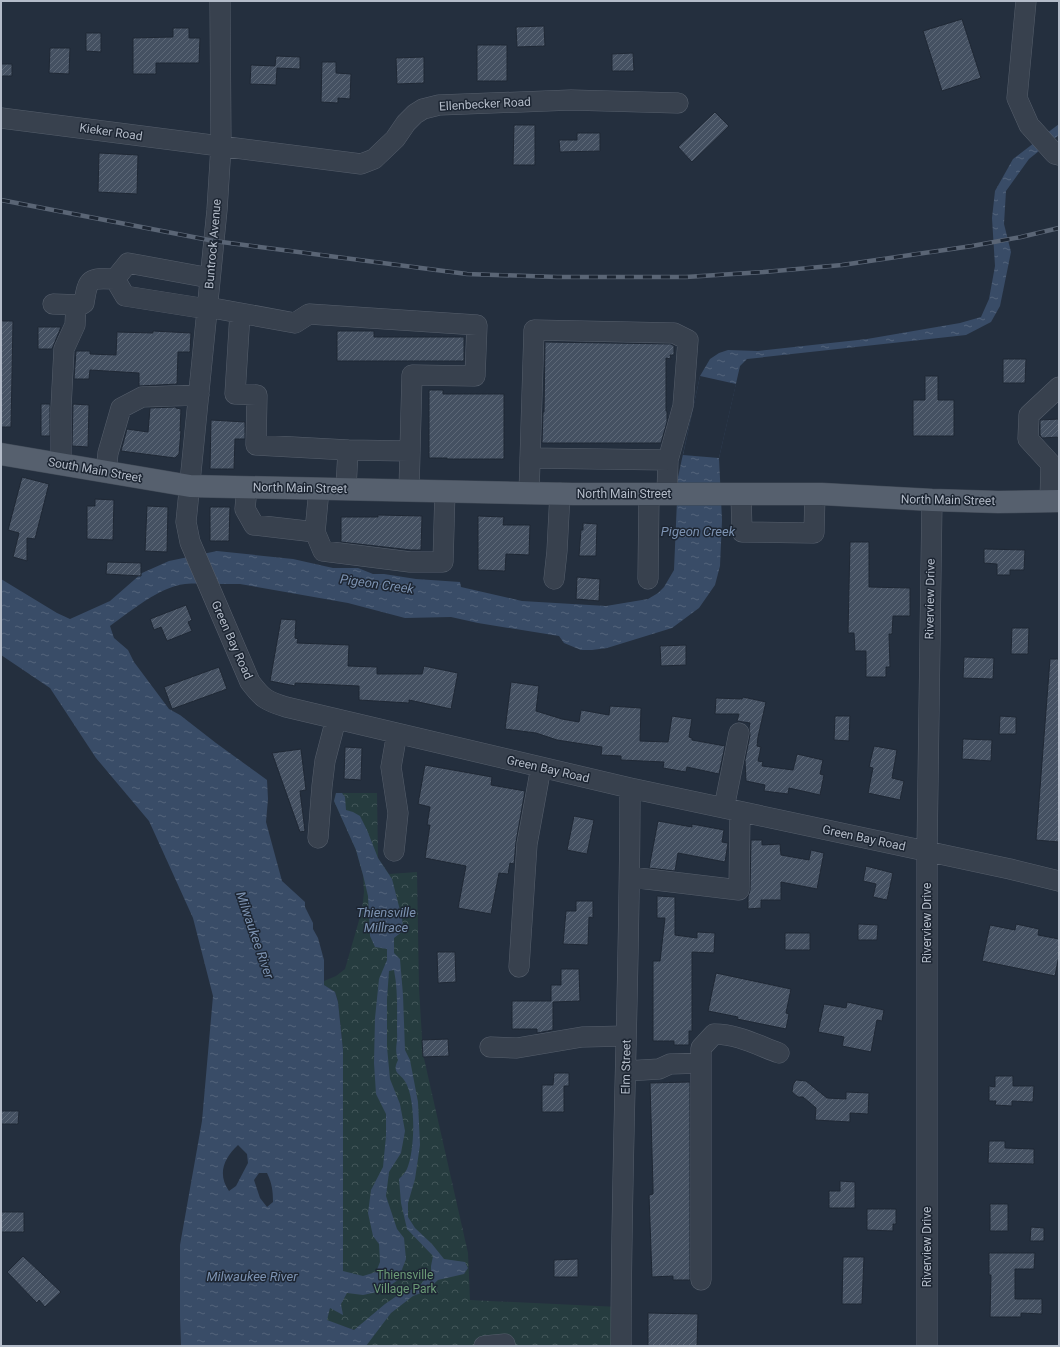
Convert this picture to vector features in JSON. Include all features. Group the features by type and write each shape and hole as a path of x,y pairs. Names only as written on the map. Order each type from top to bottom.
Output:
{"main road":[{"name":"South Main Street","path":"1,454 190,486"},
{"name":"North Main Street","path":"190,486 529,493 815,494 998,502 1054,501"}],"street":[{"name":"Buntrock Avenue","path":"190,486 217,210 221,146 220,1"},
{"path":"1026,1 1017,98 1029,125 1054,152"},
{"name":"Ellenbecker Road","path":"221,146 361,164 374,160 396,139 406,122 415,114 423,109 439,105 571,100 678,103"},
{"name":"Kieker Road","path":"1,118 221,146"},
{"path":"114,279 128,263 210,278"},
{"path":"52,304 84,304 87,286 92,280 97,278 114,279"},
{"path":"114,279 125,296 240,313 295,323 309,314 477,325 475,376 412,374 409,490"},
{"path":"61,464 61,408 64,349 75,325 76,305"},
{"path":"240,313 235,394 257,395 256,445 348,450 410,451"},
{"path":"529,493 534,330 674,334 688,340 683,406 658,494 648,579"},
{"path":"1054,501 1055,464 1028,439 1029,415 1051,399 1059,386"},
{"path":"106,472 108,453 121,408 142,397 199,395"},
{"path":"346,489 348,450"},
{"path":"530,458 668,460"},
{"name":"Green Bay Road","path":"190,486 186,522 190,542 250,682 267,701 336,719 630,788 1059,881"},
{"path":"247,487 245,509 254,524 315,532"},
{"path":"319,489 315,532 323,551 410,562 443,562 445,491"},
{"path":"554,579 560,493"},
{"path":"731,494 742,532 814,533 815,494"},
{"name":"Riverview Drive","path":"927,1346 927,852 932,500"},
{"path":"318,838 325,761 336,719"},
{"path":"394,851 398,813 391,768 397,733"},
{"path":"630,877 739,890 732,810 739,733"},
{"path":"519,967 528,844 541,767"},
{"name":"Elm Street","path":"622,1346 626,1036 630,877 630,788"},
{"path":"701,1280 701,1048 714,1034 738,1037 778,1052"},
{"path":"490,1047 516,1048 582,1036 626,1036"},
{"path":"626,1064 660,1058 670,1064 701,1063"},
{"path":"484,1346 505,1344 504,1346"}],"green space":[{"name":"Thiensville Village Park","path":"336,793 377,793 378,858 389,874 417,872 419,988 423,1054 468,1253 470,1300 619,1307 619,1346 366,1346 367,1343 354,1330 326,1320 330,1308 342,1141 343,1050 338,1001 335,992 324,985 324,981 336,976 345,969 362,910 364,892 363,875 356,850 334,801"}],"water":[{"name":"Milwaukee River","path":"1059,124 1059,135 1029,159 1006,191 1004,224 1011,252 1000,306 991,322 966,335 747,359 740,366 719,458 722,520 720,566 715,585 699,608 672,628 607,648 581,650 564,643 559,636 478,623 451,617 405,618 348,603 240,584 185,584 175,586 146,600 110,626 114,638 128,650 134,662 169,709 180,715 267,780 268,799 266,822 282,881 305,902 305,907 313,923 313,929 318,938 324,960 324,985 335,992 338,1002 343,1050 343,1271 363,1276 376,1272 380,1262 379,1244 373,1236 368,1213 371,1190 383,1167 386,1136 386,1114 376,1094 374,1063 375,1018 379,979 387,960 387,949 375,947 370,936 368,896 356,850 334,801 336,793 342,793 345,797 346,810 360,816 378,858 392,879 402,918 403,931 394,938 394,953 400,959 405,1050 410,1060 418,1102 420,1145 415,1179 408,1203 408,1217 415,1228 432,1244 444,1259 465,1262 468,1268 464,1274 438,1280 426,1291 413,1296 391,1313 366,1346 181,1346 180,1245 202,1121 213,996 193,918 149,821 96,758 50,688 1,655 1,579 57,613 70,619 110,601 142,573 169,561 217,551 293,559 333,568 358,568 373,574 460,582 461,587 522,601 606,606 648,599 664,587 674,570 678,477 700,376 710,359 719,353 728,350 758,351 867,339 960,323 981,317 989,299 995,266 992,218 995,191 1013,159","holes":["394,970 397,993 396,1049 398,1060 396,1071 406,1083 412,1102 413,1114 413,1138 410,1161 406,1170 399,1179 401,1203 407,1229 433,1256 431,1271 419,1287 401,1293 385,1304 354,1330 327,1320 330,1308 343,1315 341,1304 347,1293 363,1295 382,1291 398,1280 406,1259 404,1238 397,1229 386,1196 389,1172 401,1153 405,1131 400,1104 390,1079 387,1047 387,999 389,971","238,1145 247,1154 248,1163 236,1186 229,1191 225,1185 223,1172 226,1161","259,1173 267,1173 273,1194 273,1202 267,1207 260,1198 254,1180"]}],"pier":[{"path":"700,376 736,384 719,458 683,455"}],"building":[{"path":"962,19 981,78 942,91 923,31"},
{"path":"544,26 545,46 517,47 516,27"},
{"path":"173,28 189,28 189,38 200,38 199,63 156,63 156,74 133,74 133,38 173,37"},
{"path":"86,33 101,33 101,52 86,51"},
{"path":"477,45 507,45 507,81 477,81"},
{"path":"50,48 70,48 69,74 49,73"},
{"path":"633,53 634,71 612,71 612,54"},
{"path":"276,56 300,57 300,69 277,68 276,85 250,84 251,65 275,66"},
{"path":"424,57 424,83 397,84 396,58"},
{"path":"322,62 336,62 336,73 351,74 350,99 338,98 338,103 321,102"},
{"path":"1,64 12,64 12,76 1,76"},
{"path":"715,112 729,126 692,162 678,147"},
{"path":"514,125 535,125 535,165 513,165"},
{"path":"577,133 600,133 600,151 560,152 559,140 577,140"},
{"path":"99,153 138,155 137,194 98,192"},
{"path":"1,321 13,321 11,427 1,427"},
{"path":"38,327 61,327 52,349 38,349"},
{"path":"153,331 191,333 190,352 178,352 177,384 139,386 139,373 90,370 89,379 74,379 76,351 90,351 90,354 116,355 117,332 153,333"},
{"path":"337,331 374,331 374,337 464,337 464,361 337,361"},
{"path":"545,342 671,344 674,346 674,355 670,355 671,359 666,358 667,422 661,443 542,443"},
{"path":"1003,359 1026,359 1025,383 1003,383"},
{"path":"925,376 938,376 938,400 954,400 954,436 913,436 913,400 925,400"},
{"path":"429,390 443,390 443,394 504,394 504,459 429,458"},
{"path":"41,404 50,404 50,436 41,436"},
{"path":"73,404 89,405 88,447 72,446"},
{"path":"176,407 181,409 181,431 179,454 175,458 121,451 127,429 148,432 150,408"},
{"path":"1059,419 1059,437 1042,438 1040,435 1040,420"},
{"path":"211,420 245,422 245,439 235,439 234,469 210,469"},
{"path":"22,477 49,484 35,539 27,538 27,561 13,557 19,533 8,530"},
{"path":"95,499 114,500 113,540 87,539 87,506 95,506"},
{"path":"147,506 168,507 167,552 145,551"},
{"path":"210,507 230,507 229,541 210,541"},
{"path":"378,515 422,516 421,550 341,542 341,517 378,517"},
{"path":"478,516 504,517 503,525 530,525 529,555 506,554 505,571 478,570"},
{"path":"583,523 597,524 596,556 579,556"},
{"path":"850,542 869,542 869,587 910,588 910,616 893,616 892,634 889,634 890,667 886,667 886,677 866,677 866,651 855,651 854,633 848,633"},
{"path":"984,549 1025,550 1024,570 1010,570 1010,575 997,575 997,564 984,563"},
{"path":"107,562 141,563 141,576 106,574"},
{"path":"577,577 600,579 599,601 576,599"},
{"path":"186,605 192,620 188,622 192,631 167,641 161,627 154,630 150,619"},
{"path":"281,619 296,620 295,638 298,639 297,643 349,645 348,666 377,667 377,674 422,674 424,666 458,673 451,709 409,700 409,703 359,700 359,686 295,683 295,686 270,681"},
{"path":"1012,628 1029,628 1028,654 1011,654"},
{"path":"686,645 686,665 661,666 660,646"},
{"path":"964,657 994,658 993,679 963,678"},
{"path":"1050,659 1059,659 1059,842 1036,840"},
{"path":"219,667 227,689 172,709 164,687"},
{"path":"511,682 539,686 536,711 562,719 579,722 581,710 609,715 610,706 641,708 640,741 668,742 672,716 692,719 689,737 692,738 692,740 725,746 719,774 687,767 686,772 663,768 664,762 621,760 621,756 601,755 602,747 557,740 536,733 505,729"},
{"path":"743,697 766,702 758,737 757,746 761,747 758,761 763,762 762,766 793,770 797,754 823,760 820,774 824,775 820,795 789,788 788,794 764,791 765,785 746,781 745,760 750,735 750,723 737,721 739,714 715,714 716,698 742,699"},
{"path":"835,716 850,716 849,741 834,740"},
{"path":"1000,716 1016,717 1016,734 999,734"},
{"path":"963,739 992,740 991,761 962,759"},
{"path":"874,746 897,750 892,778 904,781 900,800 868,793 873,768 869,767"},
{"path":"345,747 362,748 361,780 344,779"},
{"path":"301,749 306,790 300,791 305,831 300,832 272,753"},
{"path":"425,765 492,777 491,785 525,791 516,842 514,864 510,863 508,874 499,873 491,914 458,908 466,866 425,858 430,825 427,825 430,807 418,804"},
{"path":"574,816 594,820 587,854 567,850"},
{"path":"658,821 692,827 692,824 724,830 722,842 728,843 725,862 678,853 675,871 649,868"},
{"path":"751,840 762,840 762,845 780,844 781,855 809,860 811,850 824,853 817,889 781,882 781,900 761,900 761,908 748,909"},
{"path":"866,866 893,873 887,900 873,897 876,884 863,881"},
{"path":"657,896 675,897 675,935 697,938 697,932 715,933 714,953 692,952 692,1031 689,1031 689,1045 674,1045 674,1041 653,1041 653,961 660,961 665,918 657,918"},
{"path":"576,901 593,901 593,918 589,917 588,945 563,944 566,911 576,911"},
{"path":"858,924 878,925 877,940 858,940"},
{"path":"1016,924 1039,929 1038,935 1059,939 1059,955 1055,976 982,961 990,925 1015,930"},
{"path":"785,933 810,933 810,950 785,950"},
{"path":"437,952 455,952 456,982 438,983"},
{"path":"561,969 579,969 580,1001 553,1002 553,1030 537,1033 537,1029 512,1029 512,1001 551,1001 551,985 561,985"},
{"path":"716,973 791,989 786,1013 789,1014 786,1029 737,1019 738,1017 708,1011"},
{"path":"847,1002 884,1010 882,1021 877,1020 871,1052 842,1046 844,1037 818,1032 824,1004 846,1008"},
{"path":"448,1039 449,1056 423,1057 422,1040"},
{"path":"554,1073 569,1073 569,1086 564,1086 564,1112 542,1112 542,1085 553,1085"},
{"path":"995,1076 1013,1076 1013,1086 1034,1086 1033,1102 1012,1101 1012,1106 995,1105 996,1101 989,1101 989,1086 995,1087"},
{"path":"796,1080 806,1081 827,1098 846,1099 846,1092 869,1093 868,1114 850,1113 850,1122 815,1120 816,1108 803,1097 798,1097 792,1092 793,1085"},
{"path":"690,1082 690,1280 673,1280 673,1276 652,1277 649,1195 653,1194 650,1083"},
{"path":"1,1111 19,1111 18,1124 1,1124"},
{"path":"989,1141 1005,1141 1005,1148 1034,1149 1034,1164 988,1163"},
{"path":"840,1181 855,1182 855,1208 829,1208 829,1191 840,1191"},
{"path":"990,1204 1008,1204 1008,1231 990,1231"},
{"path":"867,1209 896,1209 896,1224 893,1224 893,1231 867,1230"},
{"path":"1,1212 24,1212 24,1232 1,1232"},
{"path":"1031,1227 1044,1228 1044,1241 1030,1241"},
{"path":"989,1253 1035,1253 1034,1269 1015,1269 1015,1299 1042,1299 1042,1314 1021,1313 1021,1317 990,1317 991,1275 989,1275"},
{"path":"23,1256 61,1292 45,1307 39,1300 37,1303 7,1272"},
{"path":"843,1257 864,1257 862,1304 842,1304"},
{"path":"578,1259 578,1277 554,1277 554,1260"},
{"path":"648,1313 698,1314 697,1346 648,1346"}],"railway":[{"path":"1,200 214,241 467,274 557,277 686,277 842,265 972,246 1059,228"}],"water label":[{"name":"Pigeon Creek","path":"698,531"},
{"name":"Pigeon Creek","path":"377,584"},
{"name":"Thiensville Millrace","path":"386,920"}]}
